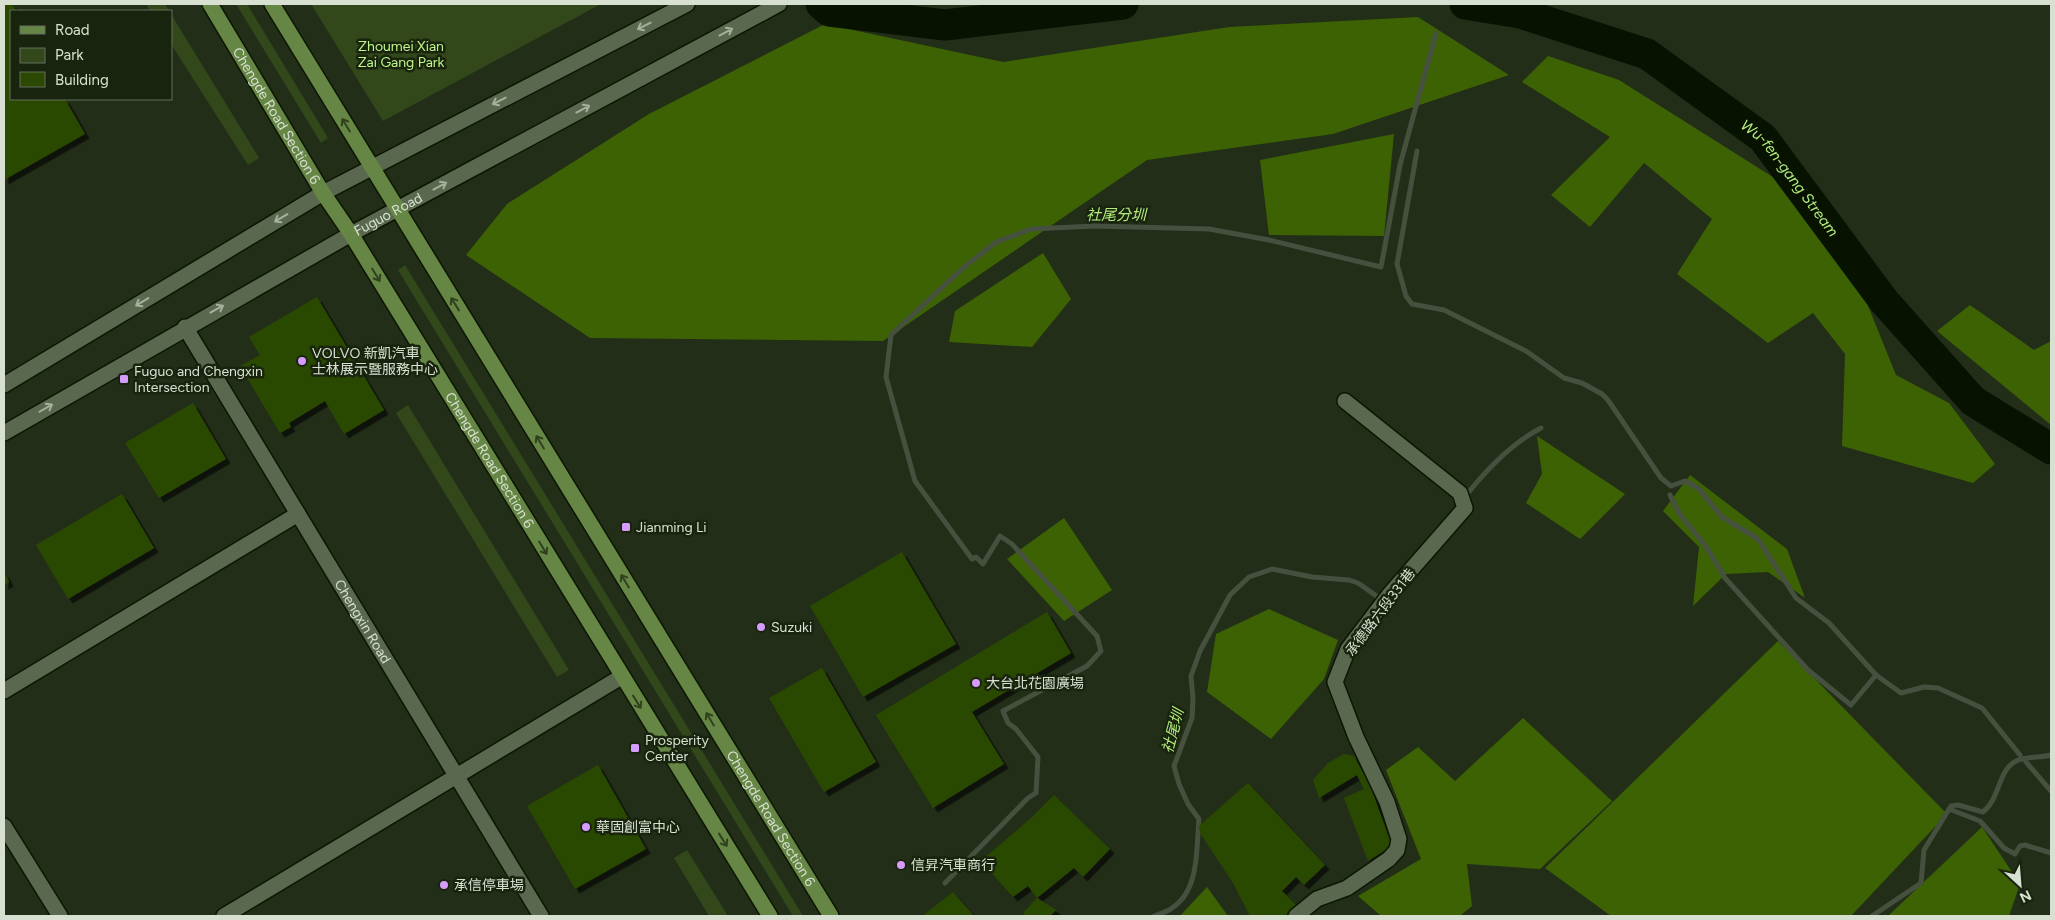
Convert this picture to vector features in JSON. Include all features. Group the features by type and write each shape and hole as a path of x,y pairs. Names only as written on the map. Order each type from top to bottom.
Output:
{"main road":[{"name":"Chengde Road Section 6","path":"210,4 323,193 351,234 770,916"},
{"name":"Chengde Road Section 6","path":"272,4 830,916"}],"street":[{"path":"4,385 323,193 687,4"},
{"name":"Fuguo Road","path":"4,432 351,234 779,4"},
{"name":"Chengxin Road","path":"185,327 541,916"},
{"name":"承德路六段331巷","path":"1296,916 1317,899 1347,888 1389,859 1397,850 1400,839 1387,802 1356,738 1335,682 1348,649 1389,596 1465,508 1460,493 1345,401"},
{"path":"4,691 298,514"},
{"path":"224,916 621,676"},
{"path":"4,826 60,916"}],"green space":[{"path":"146,4 165,4 168,10 149,10"},
{"path":"236,4 247,4 328,138 321,143"},
{"name":"Zhoumei Xian Zai Gang Park","path":"311,4 601,4 383,121"},
{"path":"172,16 259,158 248,165 172,46"},
{"path":"1418,17 1509,75 1333,134 1147,160 883,341 590,338 466,255 507,204 649,114 825,24 1003,62 1229,27"},
{"path":"1548,56 1619,80 1776,179 1856,276 1896,375 1949,403 1995,464 1973,483 1842,446 1845,354 1813,313 1768,343 1677,274 1712,219 1644,163 1590,227 1551,195 1610,137 1522,82"},
{"path":"1394,134 1384,236 1269,235 1260,160"},
{"path":"1043,253 1071,299 1032,347 949,342 955,311"},
{"path":"405,265 803,916 793,916 398,270"},
{"path":"1970,305 2034,350 2051,341 2051,425 1937,331"},
{"path":"408,405 569,670 557,677 396,413"},
{"path":"1537,436 1625,494 1580,539 1526,503 1542,474"},
{"path":"1690,475 1787,549 1805,598 1768,572 1726,574 1693,606 1699,547 1663,511"},
{"path":"1064,518 1112,590 1064,621 1007,559"},
{"path":"1269,609 1338,640 1324,679 1271,739 1207,692 1216,634"},
{"path":"1778,641 1947,814 1851,916 1611,916 1545,868"},
{"path":"1523,718 1612,801 1540,869 1467,864 1472,906 1460,916 1381,916 1358,896 1421,859 1386,770 1418,747 1455,781"},
{"path":"1982,827 2020,884 2009,916 1888,916"},
{"path":"687,850 728,916 709,916 674,858"},
{"path":"1207,887 1228,916 1180,916"}],"building":[{"path":"4,4 12,4 15,10 10,10 10,100 66,100 85,134 4,180"},
{"name":"VOLVO 新凱汽車 士林展示暨服務中心","path":"317,297 384,410 344,434 325,401 289,423 291,427 280,433 240,366 260,355 249,337"},
{"path":"193,403 226,459 159,498 125,443"},
{"path":"122,494 154,548 68,599 36,545"},
{"path":"902,552 956,644 863,697 810,606"},
{"path":"4,572 9,582 4,585"},
{"name":"大台北花園廣場","path":"1047,612 1071,653 972,712 1004,764 933,808 876,715"},
{"path":"822,668 876,762 824,792 769,698"},
{"path":"1344,754 1354,756 1371,788 1391,843 1387,849 1368,861 1344,798 1364,789 1357,775 1319,798 1313,780 1328,763"},
{"name":"華固創富中心","path":"598,765 646,849 575,889 527,806"},
{"path":"1248,783 1325,865 1304,885 1296,877 1282,891 1297,906 1286,916 1250,916 1233,883 1200,833 1199,826"},
{"path":"1054,795 1110,849 1083,877 1074,868 1037,898 1028,886 1013,897 981,861 1031,818"},
{"path":"953,892 974,916 923,916 926,913"},
{"path":"1037,898 1056,910 1050,916 1026,916 1023,913"}],"waterway":[{"name":"Wu-fen-gang Stream","path":"821,4 829,11 945,25 1123,4"},
{"path":"829,11 842,4"},
{"name":"Wu-fen-gang Stream","path":"1465,4 1520,13 1647,54 1763,138 1884,301 1973,401 2051,449"},
{"name":"社尾分圳","path":"945,883 1028,798 1036,793 1038,757 1016,729 1008,723 1003,711 1087,666 1101,651 1097,636 1012,544 1000,536 983,564 976,557 972,559 915,481 886,377 891,335 963,268 996,242 1031,229 1095,226 1209,229 1269,240 1381,267 1400,165 1436,33"},
{"path":"1417,151 1397,264 1406,296 1412,304 1444,310 1526,351 1564,378 1582,383 1602,394 1661,478 1671,486 1685,481 1698,488 1722,517 1758,539 1796,598 1829,623 1876,675 1901,693 1924,687 1938,688 1982,708 2020,755"},
{"name":"社尾圳","path":"1464,498 1499,459 1519,442 1541,428"},
{"path":"1670,495 1679,513 1707,548 1725,578 1808,670 1851,705 1876,675"},
{"name":"社尾圳","path":"1154,916 1168,911 1181,900 1188,891 1195,868 1199,819 1188,804 1179,784 1174,766 1192,718 1191,676 1200,651 1230,595 1249,577 1272,569 1312,577 1349,580 1358,583 1378,597 1383,594"},
{"path":"1872,916 1921,883 1924,850 1951,806 1958,805 1983,812 1993,800 2002,778 2010,765 2020,759 2051,755"},
{"path":"2026,762 2051,791"},
{"path":"1949,809 1980,821 2004,848 2015,854 2020,846 2025,845 2051,853"}],"place":[{"name":"VOLVO 新凱汽車 士林展示暨服務中心","path":"302,361"},
{"name":"Fuguo and Chengxin Intersection","path":"124,379"},
{"name":"Jianming Li","path":"626,527"},
{"name":"Suzuki","path":"761,627"},
{"name":"大台北花園廣場","path":"976,683"},
{"name":"Prosperity Center","path":"635,748"},
{"name":"華固創富中心","path":"586,827"},
{"name":"信昇汽車商行","path":"901,865"},
{"name":"承信停車場","path":"444,885"}]}
